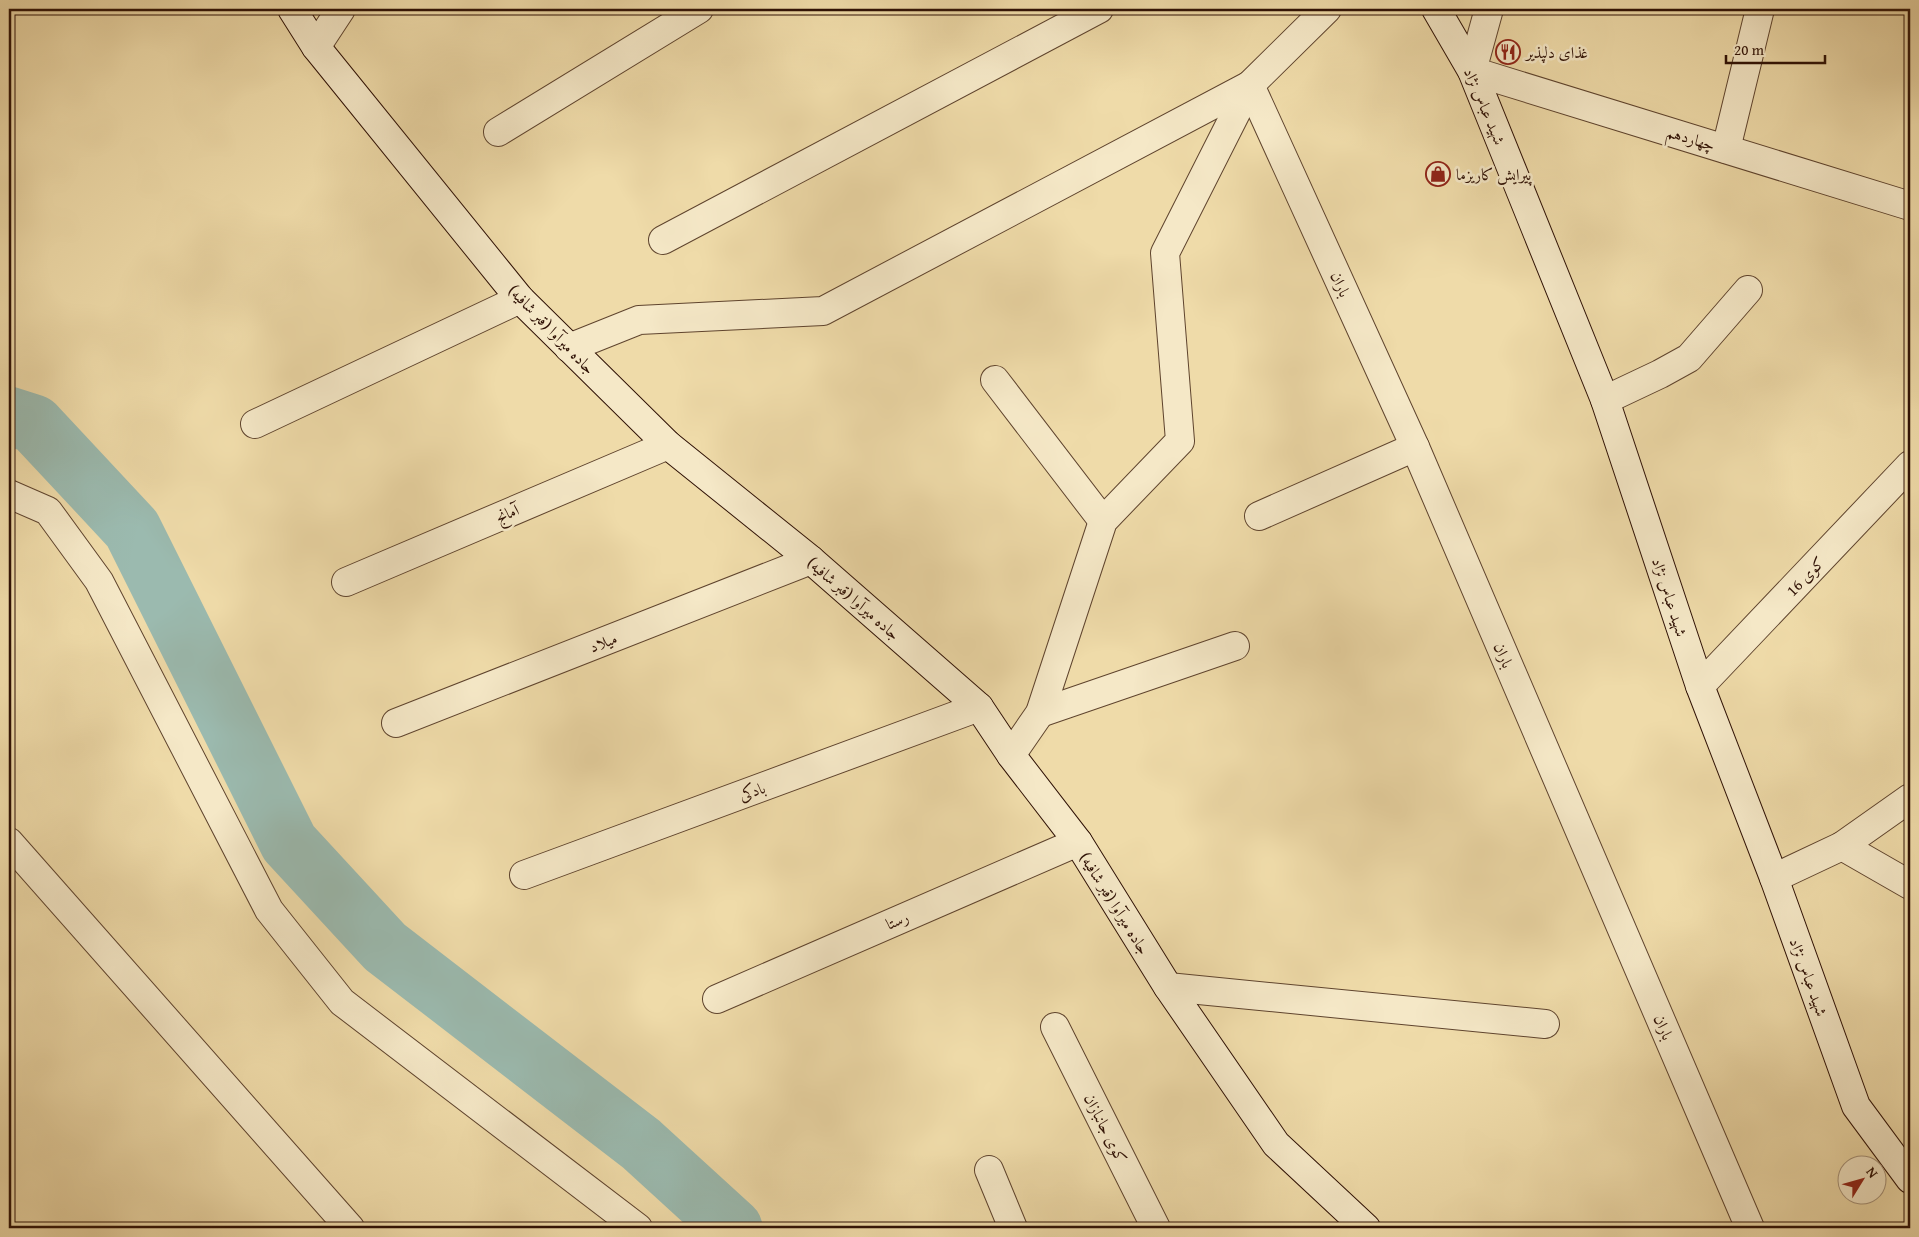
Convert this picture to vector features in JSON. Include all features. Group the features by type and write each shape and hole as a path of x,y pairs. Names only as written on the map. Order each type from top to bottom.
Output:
{"street":[{"name":"جاده میرآوا (قبر شافیه)","path":"292,9 316,47 520,299 668,445 811,560 979,707 1011,755 1078,842 1168,986 1276,1144 1366,1228"},
{"path":"316,47 341,9"},
{"path":"498,132 699,9"},
{"path":"664,240 1099,9"},
{"path":"569,348 639,320 823,311 1250,85 1327,9"},
{"name":"شهید عباس نژاد","path":"1436,9 1472,71 1604,400 1700,686 1774,878 1856,1106 1910,1179"},
{"path":"1472,71 1489,9"},
{"path":"1726,149 1760,9"},
{"name":"چهاردهم","path":"1472,71 1910,206"},
{"path":"1011,755 1040,713 1103,521 1180,441 1165,253 1250,85"},
{"name":"باران","path":"1250,85 1415,447 1750,1228"},
{"path":"1604,400 1689,358 1748,290"},
{"path":"255,424 520,299"},
{"path":"995,380 1103,521"},
{"name":"آمانج","path":"346,582 668,445"},
{"path":"1259,516 1415,447"},
{"name":"کوی 16","path":"1700,686 1910,465"},
{"path":"9,494 48,511 99,581 269,910 342,1002 638,1228"},
{"name":"میلاد","path":"396,723 811,560"},
{"path":"1040,713 1235,646"},
{"name":"بادکی","path":"524,875 979,707"},
{"path":"1774,878 1842,846 1910,798"},
{"path":"9,842 350,1228"},
{"name":"رستا","path":"717,999 1078,842"},
{"path":"1842,846 1910,885"},
{"path":"1168,986 1545,1024"},
{"name":"کوی جانبازان","path":"1055,1028 1156,1228"},
{"path":"990,1170 1013,1228"}],"waterway":[{"path":"9,416 34,424 132,529 289,843 385,947 641,1144 733,1228"}],"place":[{"name":"غذای دلپذیر","path":"1508,52"},
{"name":"پیرایش کاریزما","path":"1438,174"}]}
